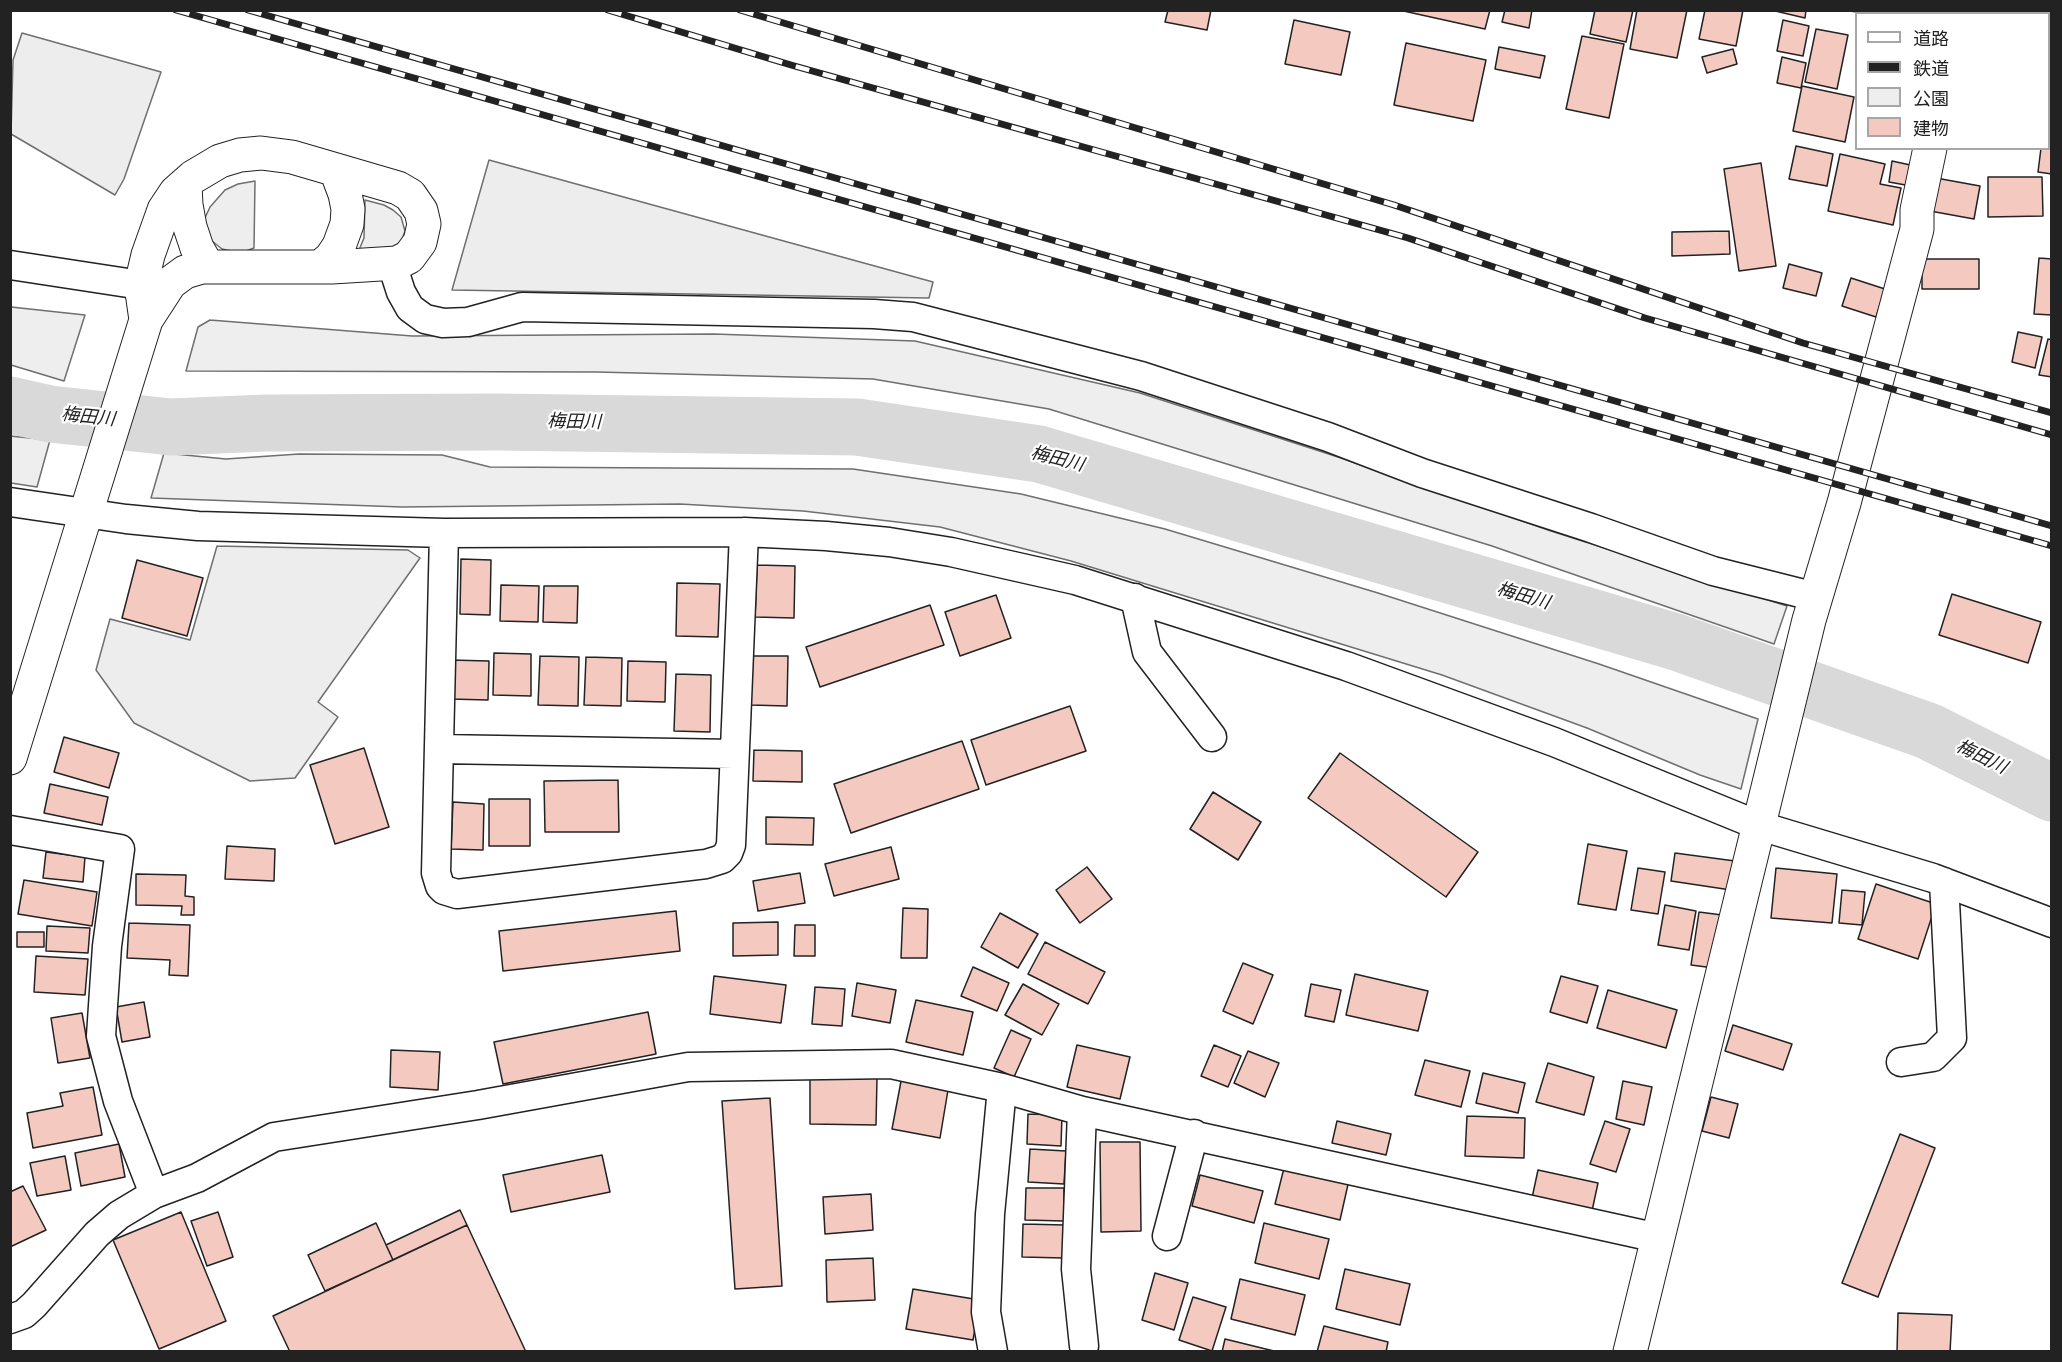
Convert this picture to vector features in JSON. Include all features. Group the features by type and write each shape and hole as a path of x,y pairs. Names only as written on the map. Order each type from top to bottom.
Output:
{"street":[{"path":"1630,1352 1813,609 1882,364 1917,229 1917,210 1930,150"},
{"path":"10,758 146,320 175,279 190,270 208,267 320,267 392,264 409,257 420,243 424,224 419,206 410,195 398,188 292,157 261,153 240,155 220,161 201,171 185,184 176,192 164,210 148,255 141,285 146,320"},
{"path":"320,267 331,258 339,246 347,224 345,194 336,170"},
{"path":"185,184 190,227 197,248 208,267"},
{"path":"392,264 401,292 410,308 425,319 444,323 468,321 522,307 874,314 913,317 1141,376 1328,436 1422,473 1591,528 1813,609"},
{"path":"10,265 141,285"},
{"path":"10,502 90,504 126,519 198,526 444,532 744,532 889,542 951,552 1075,580 1346,666 1623,769 1763,812 2052,923"},
{"path":"444,532 437,880 444,891 457,894 706,864 722,859 731,845 744,532"},
{"path":"1135,598 1148,652 1212,737"},
{"path":"439,749 734,754"},
{"path":"10,830 120,849 107,946 101,1036 118,1101 154,1194"},
{"path":"1901,1062 1933,1057 1952,1038 1944,882"},
{"path":"10,1320 24,1314 34,1305 111,1221 154,1194 197,1178 274,1137 466,1107 688,1066 891,1064 1002,1088 1082,1111 1658,1238"},
{"path":"993,1352 986,1311 990,1214 1002,1088"},
{"path":"1082,1111 1076,1269 1084,1346"},
{"path":"1167,1236 1194,1134"}],"green space":[{"path":"255,181 254,248 241,253 222,249 207,237 204,220 210,207 225,190 238,184"},
{"path":"365,200 384,205 401,217 405,231 402,240 395,247 359,250 364,238"},
{"path":"11,307 85,315 64,381 11,365"},
{"path":"210,320 412,336 714,334 915,341 1140,393 1341,458 1551,531 1787,606 1774,644 1492,546 1049,409 873,379 597,372 186,371 198,327"},
{"path":"10,436 50,440 37,487 11,483"},
{"path":"164,453 226,459 299,454 442,455 490,467 853,469 1021,494 1165,529 1378,593 1599,664 1758,719 1741,789 1700,775 1587,728 1442,675 1071,561 940,527 803,511 680,504 402,507 151,498"}],"shaded area":[{"path":"22,33 161,72 124,179 115,195 11,134 13,60"},
{"path":"489,160 933,282 929,298 452,290"},
{"path":"217,546 408,550 420,558 318,702 338,717 295,778 250,781 134,723 96,670 110,619 190,640"}],"building":[{"path":"1168,10 1211,10 1207,30 1165,22"},
{"path":"1399,10 1490,10 1485,29"},
{"path":"1505,10 1532,10 1529,28 1502,22"},
{"path":"1595,10 1633,10 1626,42 1590,34"},
{"path":"1637,10 1687,10 1677,58 1630,49"},
{"path":"1705,10 1743,10 1736,46 1699,39"},
{"path":"1771,10 1806,10 1805,18"},
{"path":"1843,10 1871,10 1871,12"},
{"path":"1881,10 1933,10 1939,12 1881,12"},
{"path":"1965,10 2012,10 2012,12 1965,12"},
{"path":"2016,10 2037,11 2037,12 2016,12"},
{"path":"2044,10 2052,10 2052,42 2050,42 2050,12 2044,12"},
{"path":"1294,20 1350,32 1341,75 1285,64"},
{"path":"1783,20 1809,26 1803,56 1777,51"},
{"path":"1816,29 1848,35 1837,89 1805,82"},
{"path":"1582,36 1624,44 1609,118 1566,109"},
{"path":"1406,43 1486,60 1473,121 1394,105"},
{"path":"2050,44 2052,45 2052,71 2050,70"},
{"path":"1499,47 1545,56 1540,78 1495,69"},
{"path":"1733,49 1737,64 1707,73 1702,57"},
{"path":"1782,57 1806,63 1801,88 1777,83"},
{"path":"1802,86 1854,97 1845,142 1793,131"},
{"path":"2050,116 2052,117 2052,174 2038,172 2041,150 2050,150"},
{"path":"1796,146 1833,154 1827,186 1789,179"},
{"path":"1840,154 1885,164 1880,184 1901,188 1893,225 1828,211"},
{"path":"1892,161 1915,166 1911,186 1889,182"},
{"path":"1761,163 1776,266 1739,271 1724,169"},
{"path":"1988,177 2042,177 2043,216 1988,217"},
{"path":"1936,178 1980,186 1974,219 1930,211"},
{"path":"1729,231 1730,254 1672,256 1672,232"},
{"path":"2039,258 2052,259 2052,315 2034,314"},
{"path":"1922,259 1979,259 1979,289 1922,289"},
{"path":"1789,264 1822,273 1816,296 1783,288"},
{"path":"1851,278 1885,289 1876,317 1842,306"},
{"path":"2018,332 2042,337 2035,368 2012,362"},
{"path":"2048,339 2052,340 2052,377 2039,375"},
{"path":"461,559 491,560 490,615 460,614"},
{"path":"137,560 203,578 187,636 122,618"},
{"path":"757,565 795,566 794,618 755,617"},
{"path":"677,583 720,584 718,637 676,636"},
{"path":"501,585 539,586 538,622 500,621"},
{"path":"544,586 578,586 577,623 543,622"},
{"path":"1952,594 2041,622 2028,663 1939,635"},
{"path":"996,595 1011,638 960,656 945,612"},
{"path":"930,605 944,645 820,687 806,647"},
{"path":"494,653 531,654 531,696 493,695"},
{"path":"540,656 579,657 578,706 538,705"},
{"path":"751,656 788,656 787,706 750,705"},
{"path":"586,657 622,658 621,706 584,705"},
{"path":"450,660 489,661 488,700 450,699"},
{"path":"628,661 666,662 665,702 627,701"},
{"path":"676,674 711,675 710,732 674,731"},
{"path":"1070,706 1086,751 986,785 971,740"},
{"path":"64,737 119,753 109,788 54,772"},
{"path":"962,741 979,789 851,833 834,784"},
{"path":"364,748 389,827 335,844 310,765"},
{"path":"754,750 802,751 802,782 753,781"},
{"path":"1340,753 1478,852 1446,897 1308,798"},
{"path":"618,780 619,832 545,832 544,781"},
{"path":"50,784 108,797 102,825 44,813"},
{"path":"1213,792 1261,822 1238,860 1190,829"},
{"path":"489,799 530,799 530,846 489,846"},
{"path":"453,802 484,804 483,850 451,849"},
{"path":"766,817 814,818 813,845 766,844"},
{"path":"1588,844 1627,851 1616,910 1578,904"},
{"path":"227,846 275,849 274,881 225,879"},
{"path":"891,847 899,879 834,896 825,864"},
{"path":"46,852 85,857 83,882 43,878"},
{"path":"1675,853 1735,861 1731,890 1671,881"},
{"path":"1087,867 1112,899 1080,923 1056,890"},
{"path":"1638,868 1665,872 1658,914 1631,910"},
{"path":"1776,868 1837,874 1832,923 1771,918"},
{"path":"800,873 805,903 758,911 753,881"},
{"path":"136,874 186,875 185,896 194,897 194,915 181,915 182,906 136,905"},
{"path":"24,880 97,892 92,926 18,914"},
{"path":"1876,884 1936,904 1918,959 1858,939"},
{"path":"1842,890 1865,892 1862,925 1839,923"},
{"path":"1665,905 1696,911 1689,950 1658,945"},
{"path":"903,908 928,909 927,958 901,958"},
{"path":"676,911 680,951 503,971 499,931"},
{"path":"1699,912 1722,915 1714,968 1691,965"},
{"path":"1000,913 1038,934 1018,968 981,947"},
{"path":"778,922 778,955 733,956 733,923"},
{"path":"129,923 190,925 188,976 169,975 170,960 127,958"},
{"path":"795,925 815,925 815,956 794,956"},
{"path":"47,926 90,928 88,953 46,951"},
{"path":"17,932 44,932 44,947 17,947"},
{"path":"1045,942 1105,972 1088,1004 1028,974"},
{"path":"36,956 88,959 85,995 34,992"},
{"path":"1243,963 1273,975 1253,1024 1223,1011"},
{"path":"973,967 1009,983 997,1011 961,996"},
{"path":"1355,974 1428,991 1418,1031 1346,1015"},
{"path":"714,976 786,985 781,1023 710,1014"},
{"path":"1561,976 1598,986 1587,1023 1550,1012"},
{"path":"857,983 896,990 890,1023 852,1016"},
{"path":"1023,984 1059,1004 1042,1035 1005,1015"},
{"path":"1311,984 1341,990 1334,1022 1305,1016"},
{"path":"815,987 845,989 842,1026 812,1024"},
{"path":"1608,990 1677,1010 1666,1048 1597,1028"},
{"path":"916,1000 973,1012 963,1055 906,1042"},
{"path":"144,1002 150,1037 122,1042 116,1007"},
{"path":"648,1012 656,1054 503,1084 494,1042"},
{"path":"82,1013 90,1058 58,1063 51,1018"},
{"path":"1733,1025 1792,1044 1783,1070 1725,1051"},
{"path":"1011,1030 1031,1039 1014,1077 994,1068"},
{"path":"1077,1045 1130,1057 1120,1099 1067,1087"},
{"path":"1214,1045 1241,1056 1228,1087 1201,1076"},
{"path":"391,1050 440,1052 438,1090 390,1087"},
{"path":"1248,1051 1279,1063 1265,1097 1234,1083"},
{"path":"1425,1060 1470,1071 1461,1107 1415,1095"},
{"path":"1548,1063 1594,1077 1584,1115 1536,1102"},
{"path":"1483,1073 1525,1083 1518,1113 1476,1103"},
{"path":"902,1076 949,1084 940,1138 892,1129"},
{"path":"810,1077 877,1078 876,1125 810,1124"},
{"path":"1623,1081 1652,1087 1644,1125 1616,1119"},
{"path":"93,1087 102,1135 33,1148 27,1113 63,1106 60,1093"},
{"path":"1711,1097 1738,1104 1729,1138 1702,1131"},
{"path":"770,1098 782,1286 735,1289 722,1101"},
{"path":"1028,1114 1062,1115 1061,1146 1027,1144"},
{"path":"1467,1116 1525,1118 1524,1158 1465,1156"},
{"path":"1337,1121 1391,1134 1386,1155 1332,1143"},
{"path":"1605,1121 1630,1129 1616,1172 1590,1164"},
{"path":"1900,1134 1935,1148 1878,1297 1842,1283"},
{"path":"1100,1142 1140,1142 1141,1231 1101,1232"},
{"path":"119,1144 125,1177 81,1186 75,1153"},
{"path":"1030,1149 1066,1151 1064,1184 1028,1182"},
{"path":"602,1155 610,1192 511,1212 503,1175"},
{"path":"65,1156 71,1190 37,1196 30,1163"},
{"path":"1285,1164 1349,1180 1340,1220 1275,1204"},
{"path":"1538,1170 1598,1183 1592,1211 1532,1198"},
{"path":"1200,1175 1263,1191 1254,1223 1192,1206"},
{"path":"23,1186 46,1230 10,1247 10,1192"},
{"path":"1026,1188 1064,1188 1064,1221 1025,1220"},
{"path":"871,1194 873,1230 825,1234 823,1197"},
{"path":"460,1210 467,1225 393,1260 386,1245"},
{"path":"181,1212 226,1321 159,1349 113,1240"},
{"path":"218,1212 233,1257 207,1266 191,1221"},
{"path":"376,1223 393,1260 325,1291 308,1255"},
{"path":"1264,1223 1329,1239 1319,1279 1255,1263"},
{"path":"1023,1224 1065,1225 1064,1258 1022,1257"},
{"path":"467,1225 526,1352 290,1352 273,1316"},
{"path":"873,1258 875,1300 827,1302 826,1260"},
{"path":"1345,1269 1410,1284 1400,1325 1336,1309"},
{"path":"1155,1273 1188,1283 1174,1330 1142,1320"},
{"path":"1240,1279 1305,1295 1295,1335 1231,1319"},
{"path":"913,1289 980,1300 973,1340 906,1329"},
{"path":"1193,1297 1226,1307 1212,1351 1179,1340"},
{"path":"1898,1313 1952,1315 1950,1352 1897,1352"},
{"path":"1324,1326 1388,1342 1386,1352 1317,1352"},
{"path":"1225,1339 1278,1352 1222,1352"}],"waterway":[{"name":"梅田川","path":"10,405 50,414 171,427 266,423 498,422 857,427 1039,454 1676,642 1928,731 2052,793"}],"railway":[{"path":"176,10 2052,546"},
{"path":"248,10 2052,526"},
{"path":"608,10 791,65 1408,238 1645,318 2052,435"},
{"path":"740,10 1394,205 1803,343 2052,413"}]}
